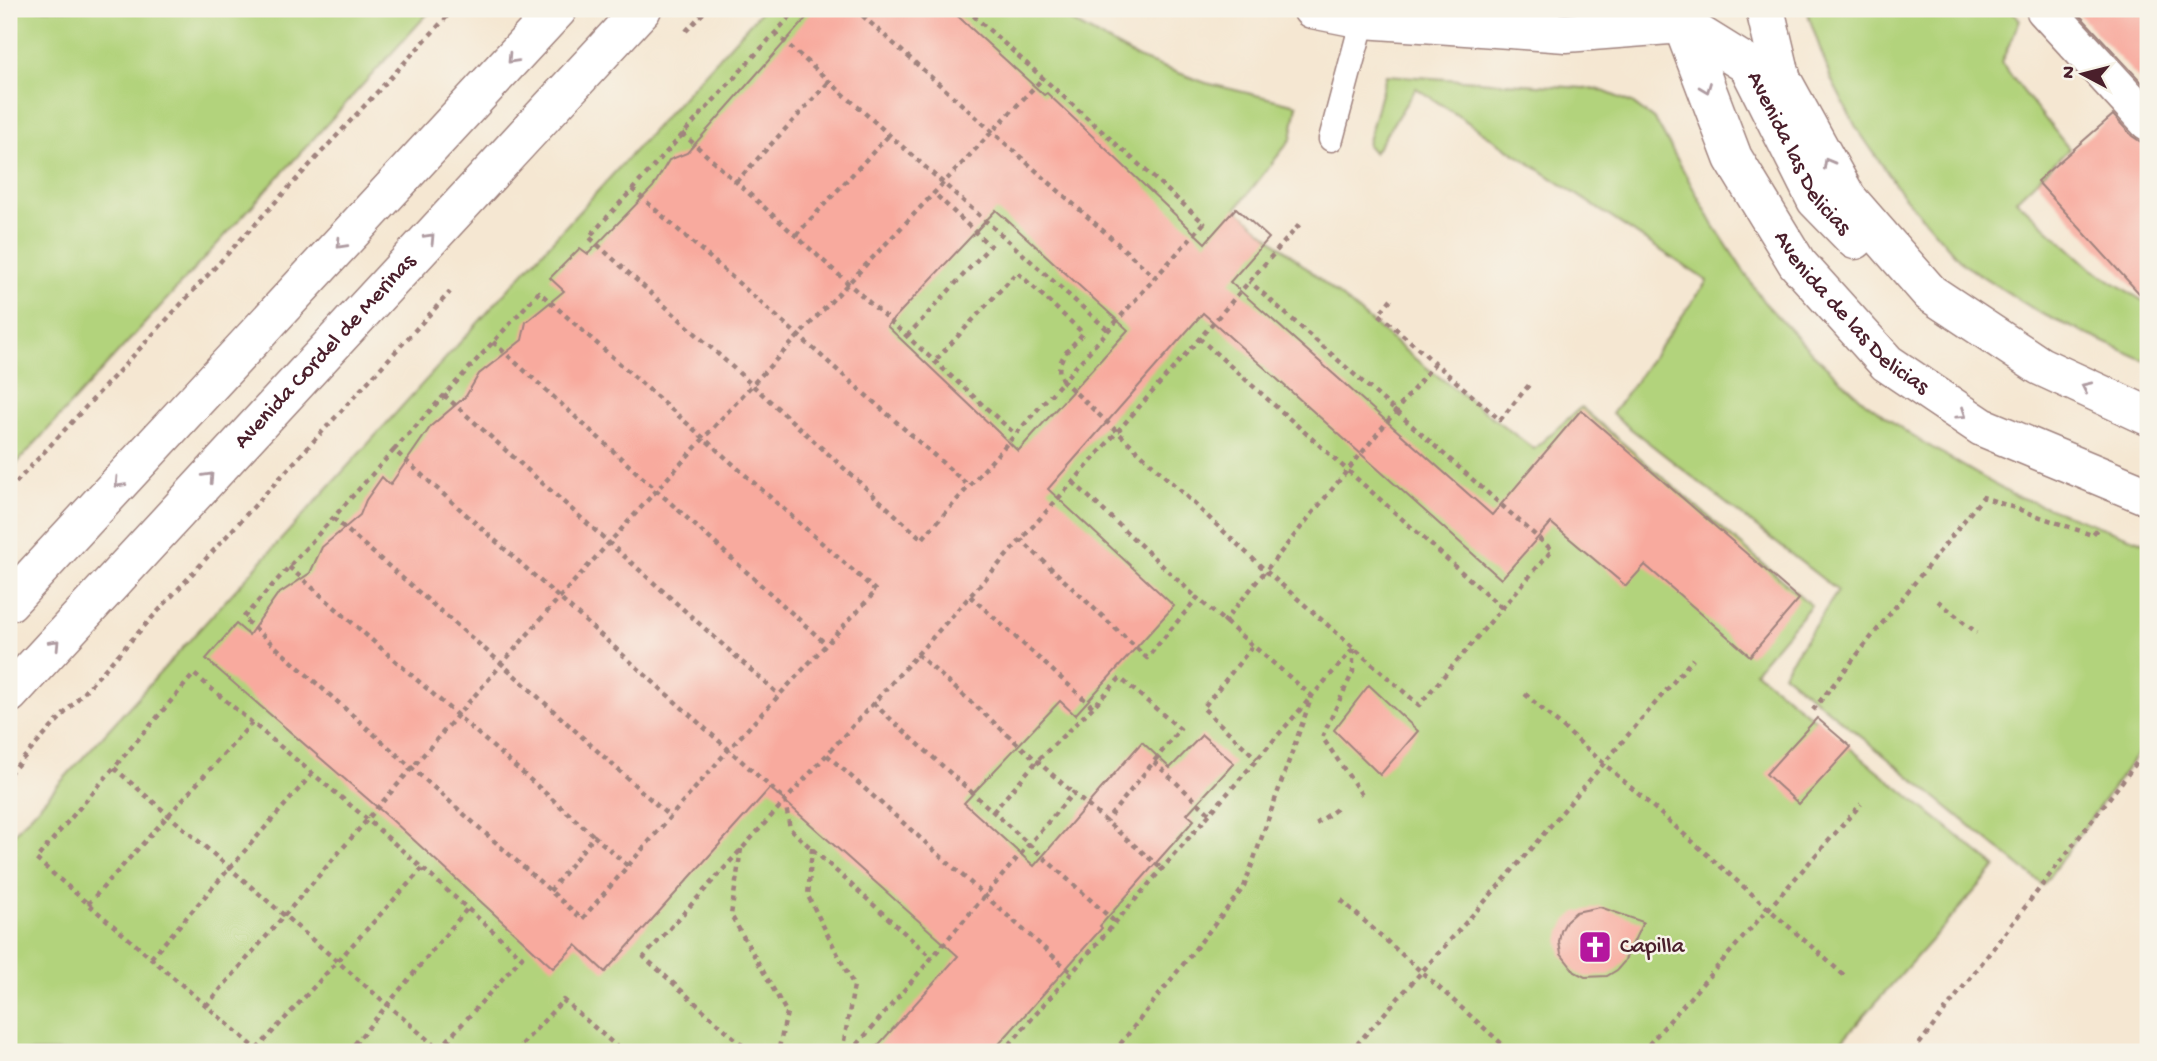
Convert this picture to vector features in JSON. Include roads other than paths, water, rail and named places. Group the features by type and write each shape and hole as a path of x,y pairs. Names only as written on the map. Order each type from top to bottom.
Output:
{"main road":[{"path":"9,602 558,9"},
{"name":"Avenida Cordel de Merinas","path":"9,694 642,9"},
{"path":"1312,9 1363,19 1566,33 1684,14"},
{"path":"1765,9 1782,80 1847,198 1930,293 2040,366 2148,416"},
{"path":"2045,9 2148,121"},
{"name":"Avenida las Delicias","path":"1684,14 1748,65 1816,200 1865,250 1930,293"},
{"name":"Avenida de las Delicias","path":"1684,14 1739,169 1797,264 1887,363 1982,427 2139,493"}],"lane":[{"path":"1331,139 1363,19"}],"place":[{"name":"Capilla","path":"1595,947"}]}
